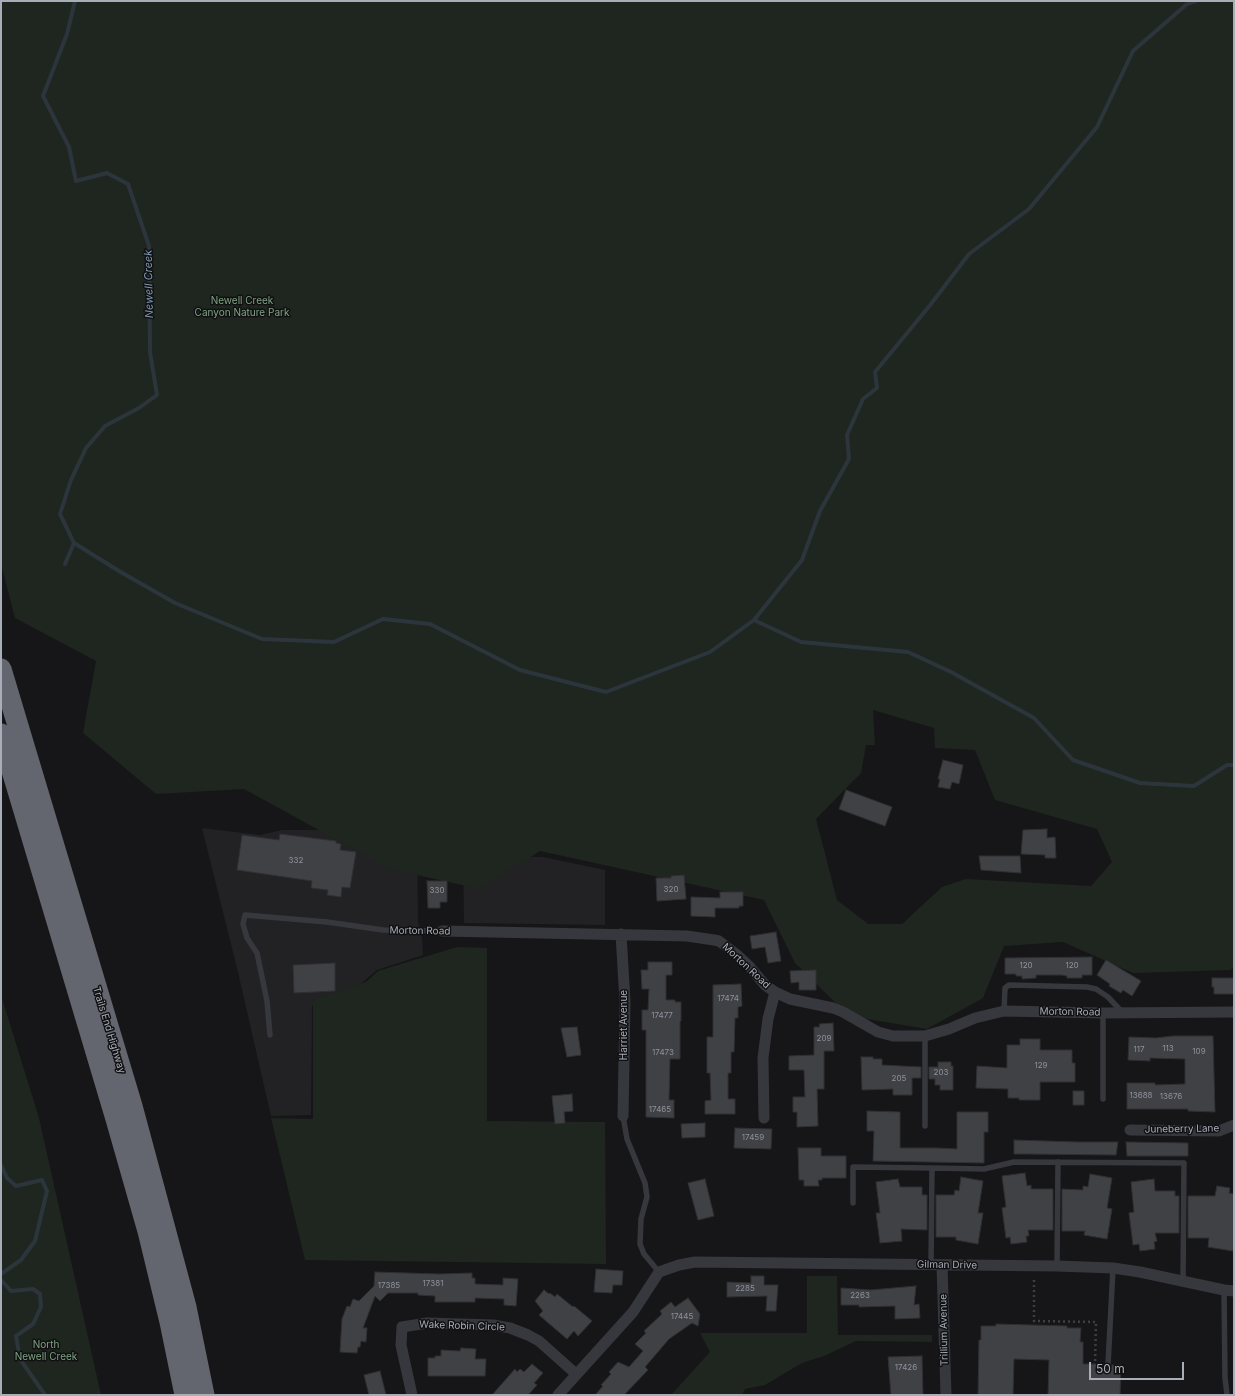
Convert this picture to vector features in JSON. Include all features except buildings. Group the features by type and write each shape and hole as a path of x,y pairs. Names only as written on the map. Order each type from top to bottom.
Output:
{"highway":[{"name":"Trails End Highway","path":"1,669 136,1121 186,1307 204,1395"},
{"name":"Trails End Highway","path":"1,734 148,1231 170,1322 185,1395"}],"street":[{"name":"Morton Road","path":"442,931 687,936 719,941 736,954 749,966 765,985 775,992 790,999 833,1008 878,1032 893,1036 925,1036 949,1029 975,1018 1004,1011 1103,1013 1234,1012"},
{"name":"Harriet Avenue","path":"621,934 625,1002 623,1116"},
{"path":"764,1118 763,1058 768,1019 775,992"},
{"name":"Juneberry Lane","path":"1130,1130 1219,1131 1234,1126"},
{"name":"Gilman Drive","path":"659,1272 679,1265 695,1262 1057,1266 1113,1268 1140,1272 1229,1291"},
{"name":"Trillium Avenue","path":"937,1265 946,1395"},
{"path":"558,1395 633,1312 659,1272"},
{"name":"Wake Robin Circle","path":"412,1395 400,1344 402,1327 427,1323 493,1325 510,1328 528,1335 539,1342 576,1374"}],"lane":[{"name":"Morton Road","path":"270,1035 267,1001 257,953 247,938 243,924 245,914 327,922 383,930 442,931"},
{"path":"1004,1011 1005,988 1009,985 1087,987 1096,989 1108,997 1124,1013"},
{"path":"1103,1013 1103,1099"},
{"path":"925,1036 925,1126"},
{"path":"623,1116 627,1139 645,1183 647,1197 641,1219 640,1244 644,1254 659,1272"},
{"path":"853,1203 853,1167 984,1169 1014,1162 1184,1163 1183,1282"},
{"path":"1057,1266 1058,1162"},
{"path":"932,1168 937,1265"},
{"path":"1108,1364 1113,1268"},
{"path":"1227,1395 1225,1378 1229,1291"}],"path":[{"path":"1034,1280 1034,1321 1096,1322 1095,1364"}],"shaded area":[{"path":"202,828 260,835 282,830 417,830 418,922 422,938 423,955 377,970 357,987 312,1006 311,1115 271,1116 237,968"},
{"path":"463,856 543,857 605,870 605,925 464,923"}],"green space":[{"name":"Newell Creek Canyon Nature Park","path":"1,1 1234,1 1234,967 1230,970 1133,973 1063,942 1004,946 983,998 927,1029 849,1016 795,963 764,900 540,851 480,889 390,869 244,789 156,794 83,733 96,661 15,618 1,564","holes":["873,710 934,728 935,748 975,750 995,800 1097,829 1112,862 1091,886 966,879 942,887 902,924 868,924 837,900 816,819 861,773 866,745 875,745"]},
{"path":"457,947 487,948 487,1121 605,1122 606,1264 305,1260 271,1118 313,1119 313,1000 366,982 378,971"},
{"name":"North Newell Creek","path":"1,995 39,1118 101,1395 1,1395"},
{"path":"807,1276 837,1276 838,1335 932,1335 932,1342 856,1341 824,1356 802,1363 765,1385 745,1389 742,1395 671,1395 710,1352 700,1333 807,1333"}],"waterway":[{"name":"Newell Creek","path":"65,564 74,543 60,514 71,480 86,448 105,426 139,408 157,395 150,352 149,246 128,184 107,173 76,181 69,147 43,96 67,34 75,1"},
{"path":"74,543 175,603 262,639 334,642 383,619 430,624 520,670 606,692 710,652 754,620 802,560 820,511 849,459 847,435 863,399 877,388 875,372 931,304 969,254 1029,209 1097,127 1133,51 1187,4 1196,1"},
{"path":"754,620 801,642 908,652 951,672 1034,718 1073,760 1140,783 1194,786 1227,765 1234,765"},
{"name":"Newell Creek","path":"1,1165 7,1178 16,1186 42,1180 47,1191 35,1241 21,1260 1,1274"},
{"name":"Newell Creek","path":"1,1280 11,1291 33,1289 40,1294 41,1307 33,1324 16,1336 20,1359 45,1395"}]}
